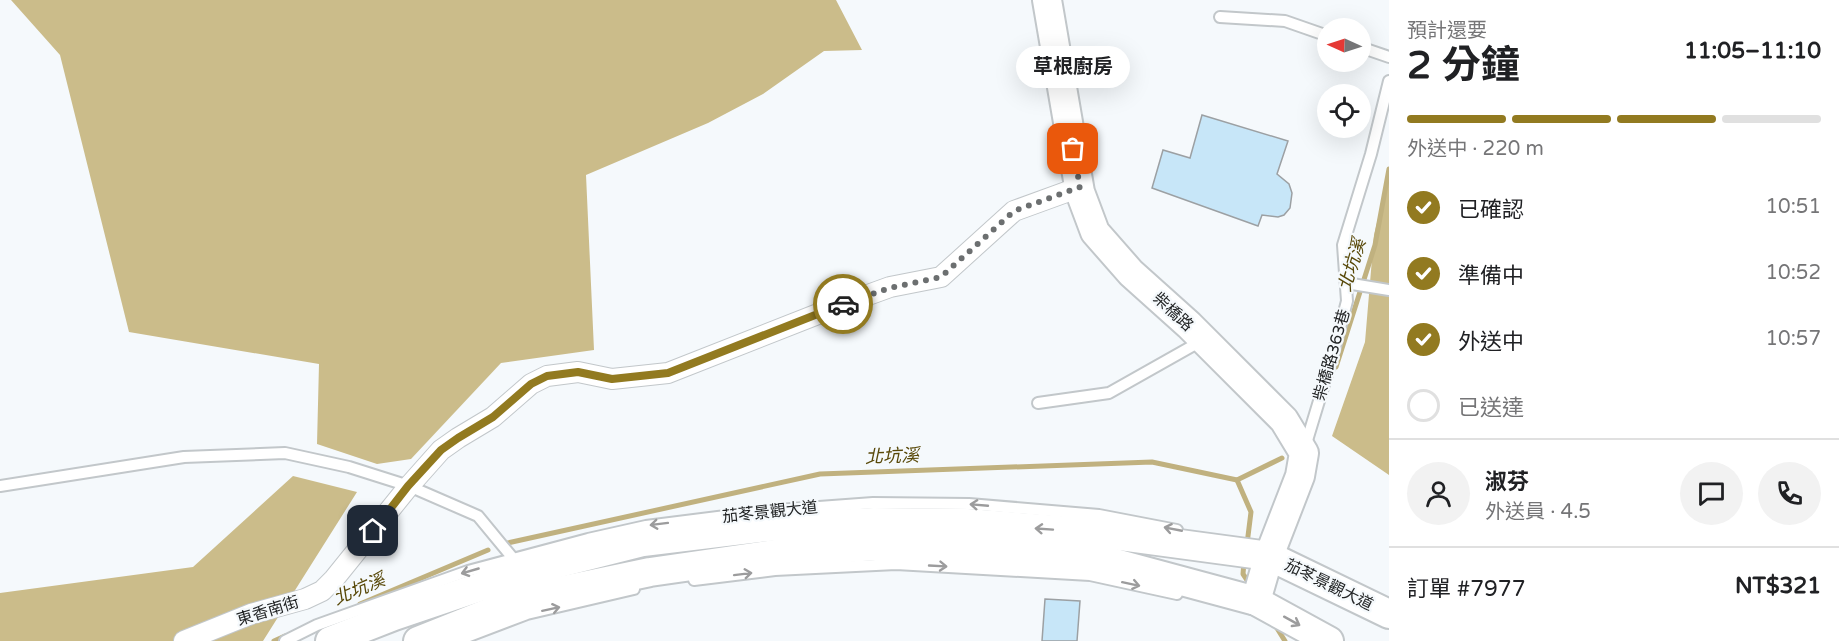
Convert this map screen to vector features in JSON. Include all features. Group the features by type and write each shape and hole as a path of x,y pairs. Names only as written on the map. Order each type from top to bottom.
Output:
{"street":[{"name":"柴橋路","path":"1047,0 1080,192 1095,232 1131,273 1284,420 1304,453"},
{"name":"東香南街","path":"184,641 251,614 305,599 322,591 408,486 441,450 493,417 531,384 547,376 578,372 612,379 668,373 846,303 890,288 941,277 1014,211 1080,187"},
{"path":"1256,601 1269,556 1300,477 1304,453"},
{"name":"茄苳景觀大道","path":"418,641 523,586 643,542 768,527 874,522 967,523 1098,533 1269,556 1389,614"},
{"name":"茄苳景觀大道","path":"330,641 394,616 523,586 650,572 775,554 874,546 962,549 1100,559 1256,601 1329,641"}],"lane":[{"path":"1220,17 1286,21 1317,32"},
{"path":"1371,51 1389,57"},
{"name":"柴橋路363巷","path":"1304,453 1347,301 1343,245 1371,154 1389,81"},
{"path":"1346,283 1389,290"},
{"path":"1038,403 1109,393 1203,340"},
{"path":"0,486 184,457 285,453 349,467 408,486 478,516 523,586"},
{"name":"茄苳景觀大道","path":"456,641 523,586 588,539 646,526 765,511 873,503 969,504 1099,515 1190,533"},
{"path":"700,519 791,526"},
{"name":"茄苳景觀大道","path":"1213,537 1269,556"},
{"path":"962,549 1090,575"},
{"name":"茄苳景觀大道","path":"684,581 775,570 896,564 1090,575 1197,598 1256,601"},
{"name":"茄苳景觀大道","path":"285,641 317,625 468,571 523,586 650,585"}],"shaded area":[{"path":"11,0 836,0 862,50 824,51 763,94 708,123 586,175 594,350 501,363 411,459 377,464 317,444 319,364 129,332 60,55"},
{"path":"1389,173 1389,475 1332,436 1365,342 1374,235"},
{"path":"293,476 357,492 263,641 0,641 0,593 193,567"}],"building":[{"path":"1202,115 1288,141 1277,174 1289,184 1292,193 1290,208 1284,215 1278,217 1262,215 1258,226 1152,188 1163,150 1190,158"},
{"path":"1045,599 1080,601 1077,641 1042,641"}],"waterway":[{"name":"北坑溪","path":"1336,367 1375,245 1389,169"},
{"name":"北坑溪","path":"503,544 820,474 1152,462 1237,480 1282,458"},
{"path":"1237,480 1251,512 1247,544"},
{"name":"北坑溪","path":"360,604 488,550"},
{"path":"1244,562 1243,574 1251,586"},
{"path":"1275,625 1285,641"},
{"name":"北坑溪","path":"274,641 285,636"}],"way so far":[{"path":"843,304 890,288 941,277 1014,211 1080,187 1073,149"}],"place":[{"name":"草根廚房","path":"1073,149"}],"route":[{"path":"373,531 408,486 441,450 493,417 531,384 547,376 578,372 612,379 668,373 843,304"}]}
